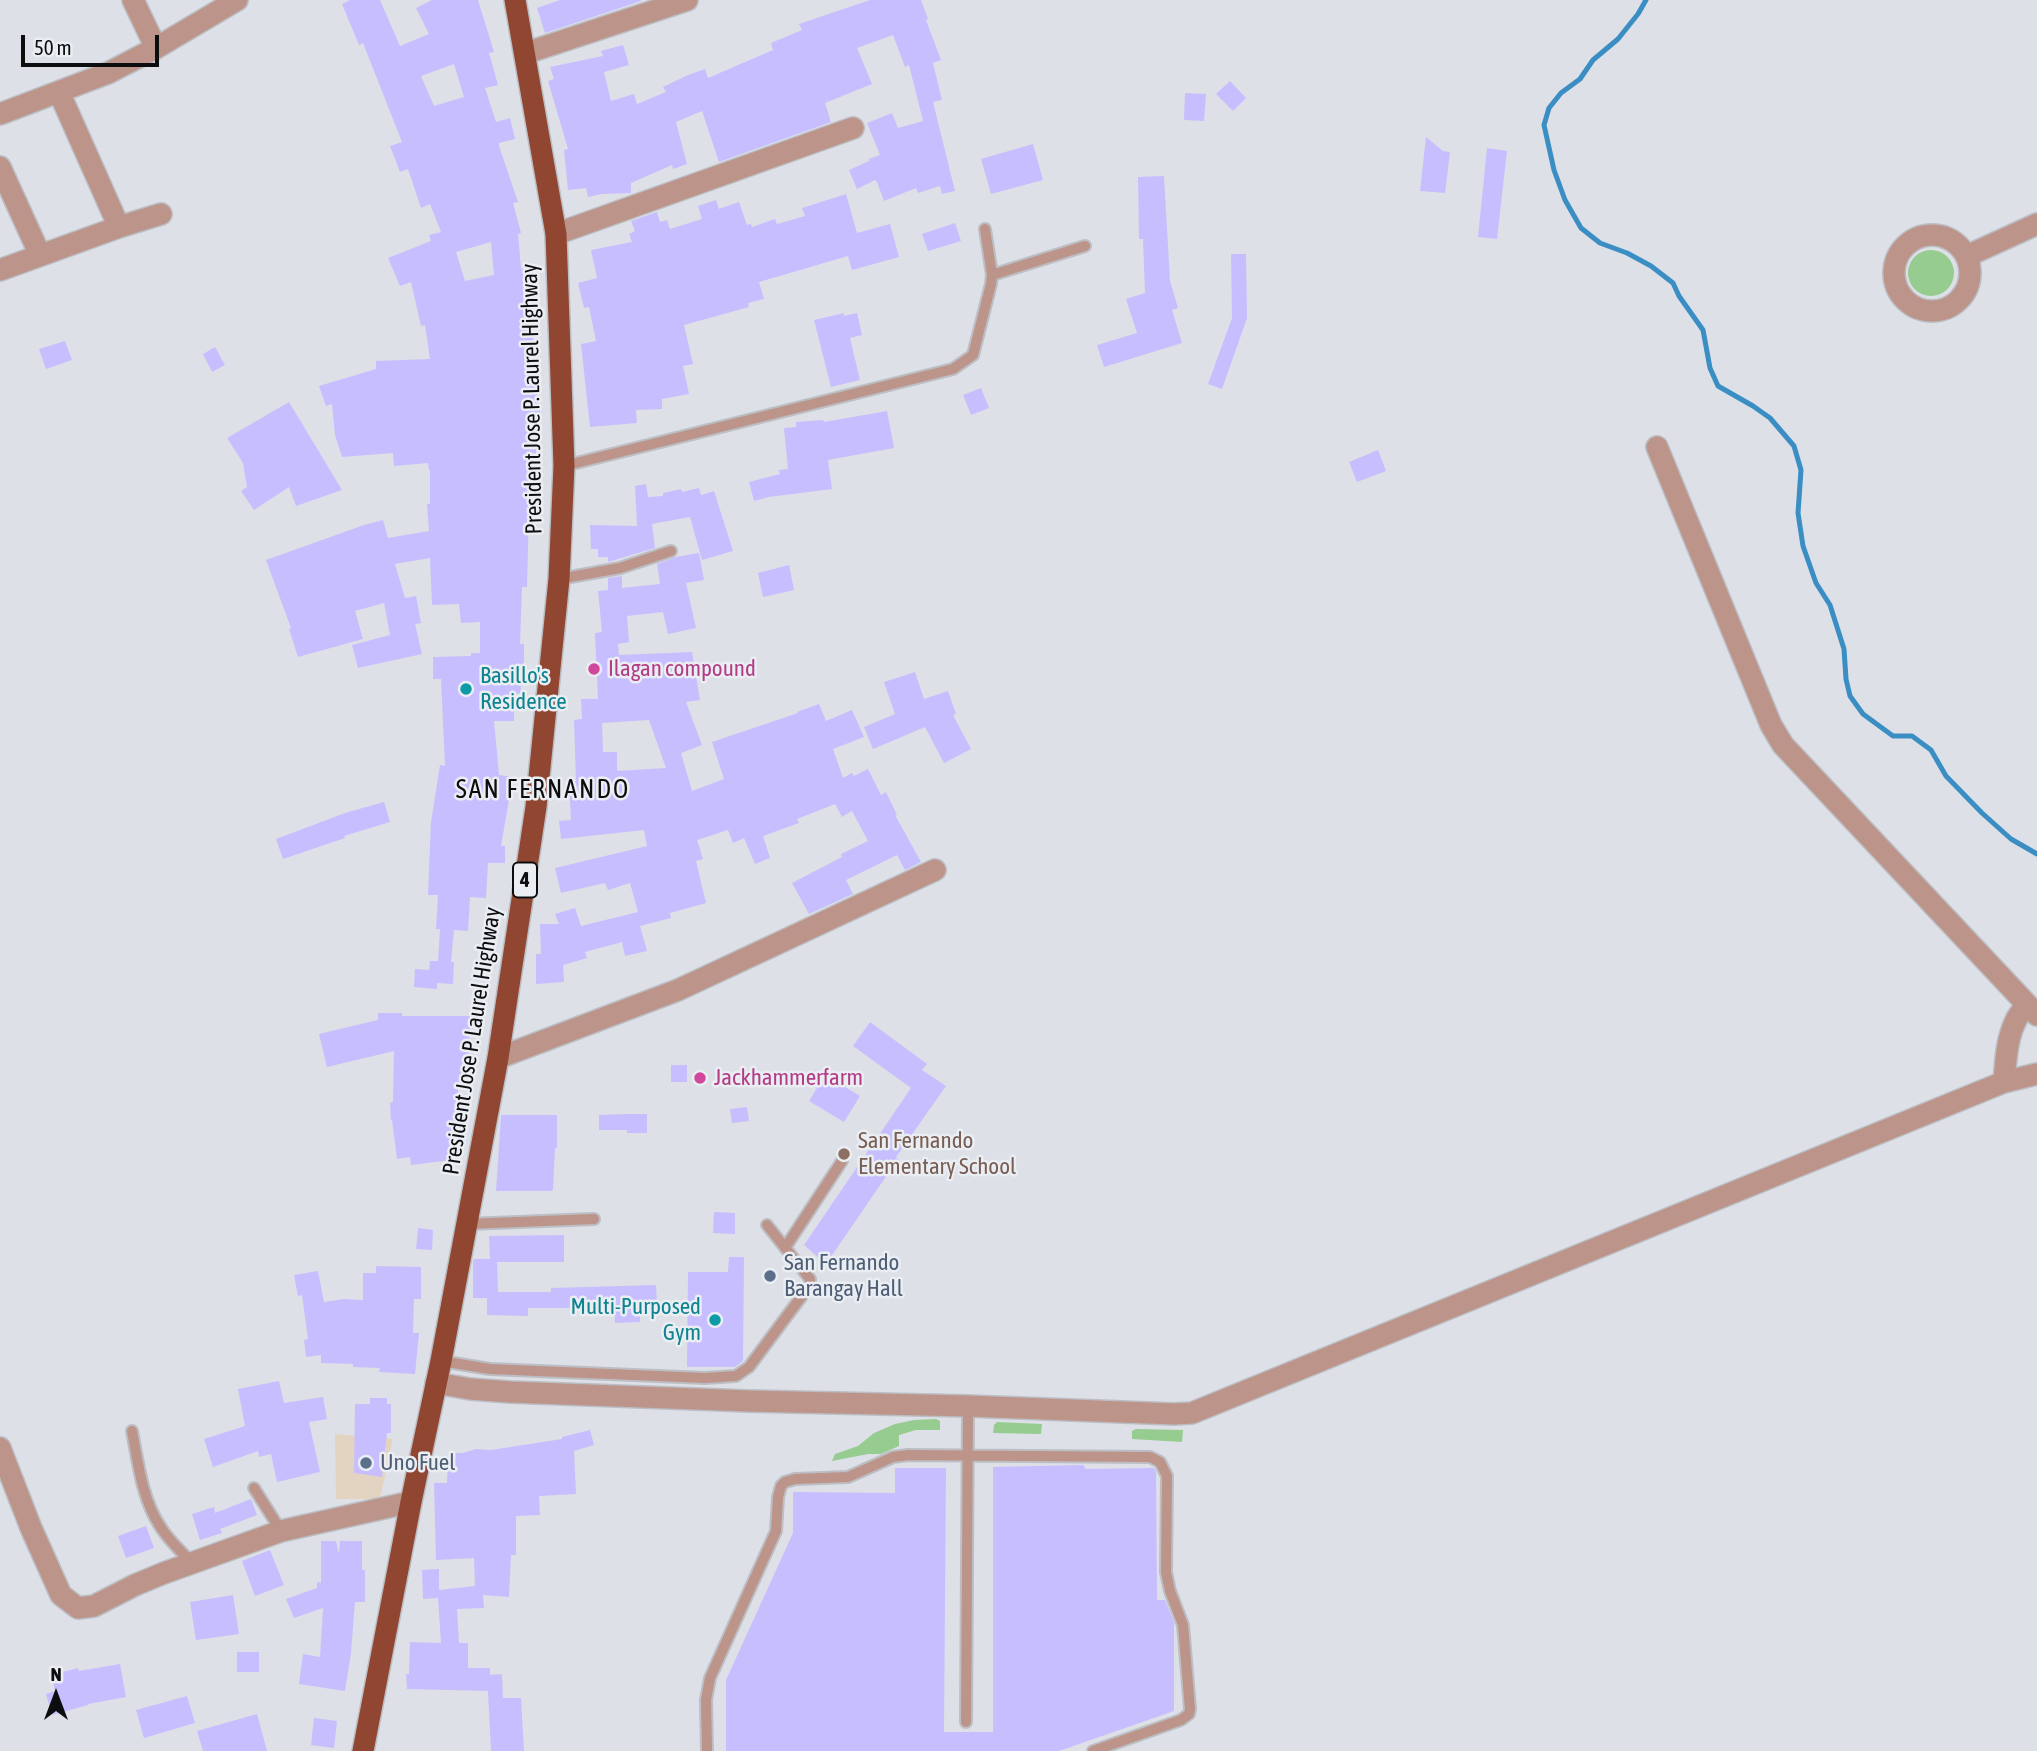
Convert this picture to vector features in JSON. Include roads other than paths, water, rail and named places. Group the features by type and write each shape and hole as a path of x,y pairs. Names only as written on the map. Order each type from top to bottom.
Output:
{"highway":[{"name":"President Jose P. Laurel Highway","path":"363,1751 441,1362 498,1058 536,807 559,579 564,466 556,234 526,53 514,0"}],"street":[{"path":"133,0 156,48"},
{"path":"0,114 108,73 237,0"},
{"path":"526,53 687,0"},
{"path":"59,92 119,227"},
{"path":"556,234 853,128"},
{"path":"0,167 40,255"},
{"path":"0,270 162,214"},
{"path":"1967,256 2037,224"},
{"path":"1657,447 1771,725 1783,745 2032,1010 2017,1019 2009,1040 2004,1082"},
{"path":"498,1058 678,990 935,870"},
{"path":"436,1383 510,1392 748,1401 1174,1414 1199,1411 2004,1082 2037,1074"},
{"path":"0,1448 61,1595 78,1608 94,1606 135,1585 281,1531 411,1502"}],"lane":[{"path":"564,466 953,369 973,355 992,275 985,229"},
{"path":"992,275 1085,246"},
{"path":"559,579 620,568 671,551"},
{"path":"785,1248 842,1161"},
{"path":"467,1224 594,1219"},
{"path":"441,1362 506,1370 705,1378 736,1376 749,1367 810,1284 810,1279 767,1225"},
{"path":"966,1722 968,1406"},
{"path":"132,1431 140,1471 159,1526 192,1564"},
{"path":"706,1751 708,1685 776,1531 778,1497 785,1482 795,1479 848,1477 900,1455 1143,1456 1155,1459 1165,1471 1168,1483 1166,1572 1168,1586 1183,1625 1191,1709 1181,1720 1093,1751"},
{"path":"254,1488 281,1531"}],"waterway":[{"path":"1646,0 1618,39 1593,60 1580,79 1561,93 1549,108 1544,125 1554,170 1565,200 1581,228 1600,243 1651,266 1673,283 1703,330 1710,368 1718,386 1770,418 1794,446 1801,470 1798,513 1803,546 1816,583 1830,605 1844,649 1850,696 1863,714 1893,736 1912,736 1931,750 1946,776 1982,813 2011,839 2037,854"}],"place":[{"name":"Ilagan compound","path":"594,669"},
{"name":"Basillo's Residence","path":"466,689"},
{"name":"Jackhammerfarm","path":"700,1078"},
{"name":"San Fernando Elementary School","path":"844,1154"},
{"name":"San Fernando Barangay Hall","path":"770,1276"},
{"name":"Multi-Purposed Gym","path":"715,1320"},
{"name":"Uno Fuel","path":"366,1463"}],"district":[{"name":"SAN FERNANDO","path":"543,790"}]}
